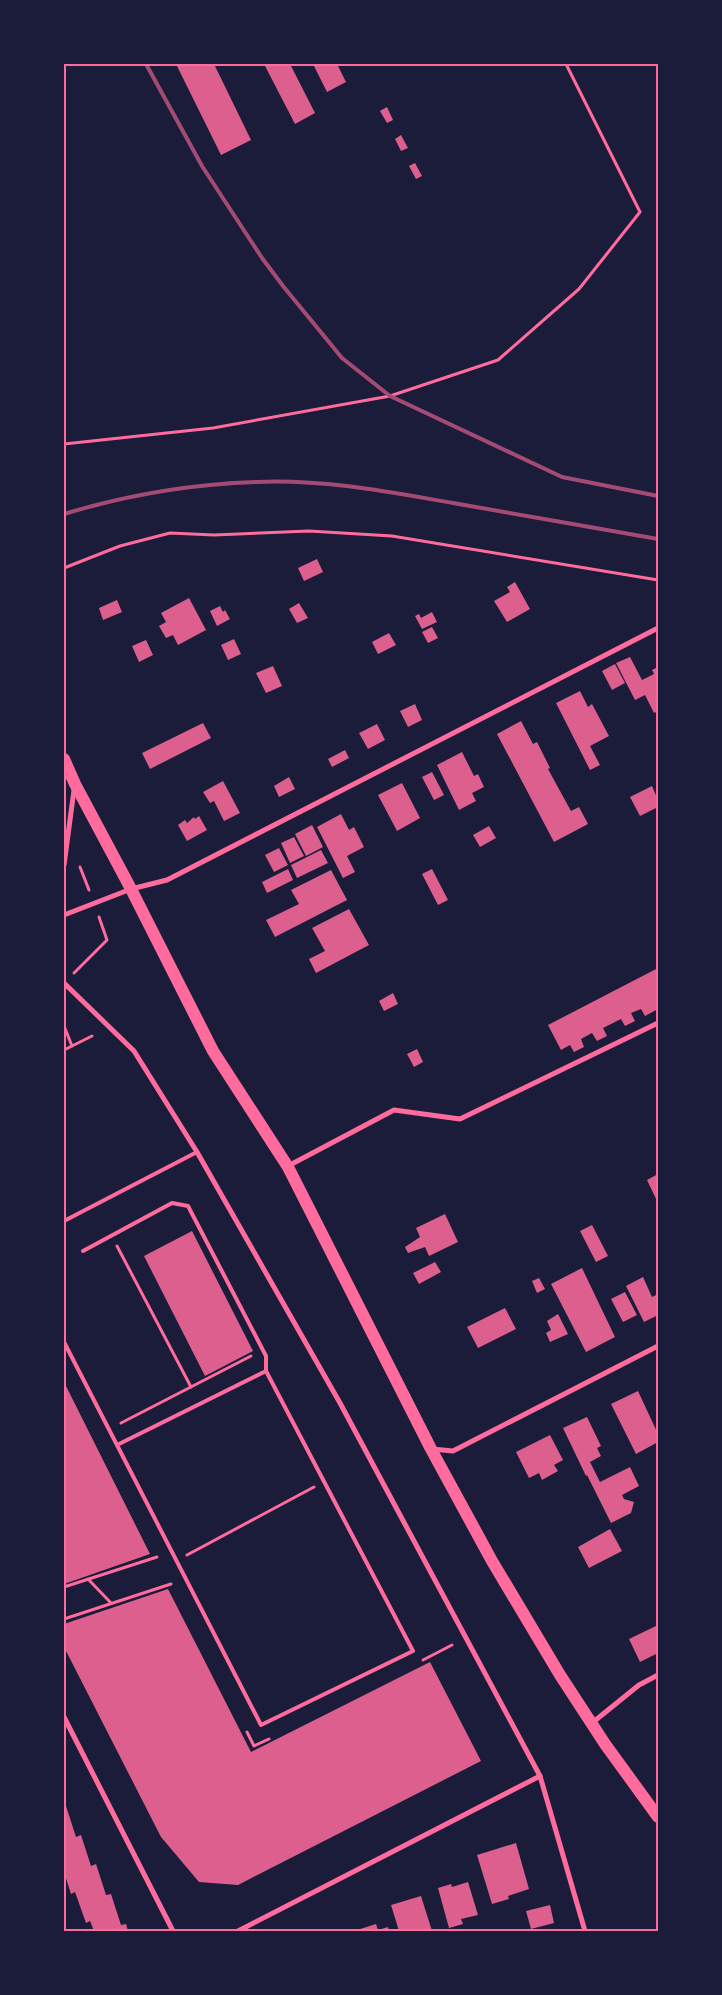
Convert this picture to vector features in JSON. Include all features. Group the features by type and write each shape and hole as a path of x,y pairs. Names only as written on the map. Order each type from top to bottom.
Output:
{"main road":[{"path":"64,759 75,784 131,889 213,1051 288,1166 431,1449 510,1593 592,1724 658,1817"}],"street":[{"path":"64,915 131,889 167,880 658,628"},
{"path":"64,865 75,784"},
{"path":"64,984 134,1051 196,1152 340,1403 540,1776 585,1931"},
{"path":"288,1166 394,1110 460,1119 658,1023"},
{"path":"431,1449 453,1451 658,1346"},
{"path":"592,1724 639,1685 658,1675"},
{"path":"64,1717 173,1931"},
{"path":"238,1931 540,1776"}],"lane":[{"path":"64,1221 196,1152"},
{"path":"64,1342 261,1725 413,1651 266,1371 266,1356 188,1206 172,1203 83,1251"},
{"path":"117,1445 266,1371"}],"path":[{"path":"64,444 213,428 390,396 498,360 579,289 640,212 566,64"},
{"path":"64,568 120,546 170,534 214,535 309,531 392,536 658,580"},
{"path":"70,977 107,940 95,903 80,867"},
{"path":"64,1026 72,1046"},
{"path":"64,1050 92,1036"},
{"path":"111,1236 191,1387"},
{"path":"109,1430 263,1350"},
{"path":"163,1568 324,1482"},
{"path":"152,1548 175,1592"},
{"path":"64,1587 157,1557"},
{"path":"88,1579 112,1603"},
{"path":"64,1619 171,1584"},
{"path":"417,1662 452,1645"},
{"path":"246,1729 254,1746 272,1737"}],"building":[{"path":"176,64 214,64 251,140 221,155"},
{"path":"264,64 290,64 315,113 295,124"},
{"path":"313,64 337,64 346,82 327,92"},
{"path":"387,107 393,120 387,123 380,111"},
{"path":"401,135 408,148 401,151 395,139"},
{"path":"415,163 422,176 416,179 409,166"},
{"path":"317,559 323,572 304,581 298,568"},
{"path":"515,582 530,609 507,622 494,601 510,592 507,587"},
{"path":"189,598 206,630 178,645 173,635 166,638 159,626 166,622 161,613"},
{"path":"117,600 122,612 103,620 99,608"},
{"path":"299,603 308,618 297,623 289,609"},
{"path":"220,606 223,612 225,610 230,619 217,626 210,611"},
{"path":"432,612 437,622 422,629 415,616 419,614 421,618"},
{"path":"432,627 438,638 428,643 422,632"},
{"path":"389,633 396,645 378,654 372,642"},
{"path":"234,639 241,654 228,660 221,645"},
{"path":"146,640 153,655 139,662 132,646"},
{"path":"630,657 642,680 654,674 652,670 658,667 658,711 654,713 645,695 635,700 616,663"},
{"path":"615,664 625,683 612,690 602,671"},
{"path":"273,666 282,686 266,693 256,673"},
{"path":"580,691 588,707 592,704 609,736 590,746 600,765 590,770 556,703"},
{"path":"415,704 422,720 408,727 400,711"},
{"path":"521,721 533,744 537,742 550,768 548,769 571,811 579,807 588,824 554,842 497,734"},
{"path":"203,723 211,738 150,769 142,753"},
{"path":"377,724 385,740 368,749 359,733"},
{"path":"345,750 349,758 332,767 328,759"},
{"path":"462,752 474,776 478,774 484,787 472,793 476,801 459,810 437,765"},
{"path":"432,772 444,795 434,800 422,777"},
{"path":"289,777 295,789 279,797 274,786"},
{"path":"223,781 240,813 224,821 214,801 210,803 203,792"},
{"path":"402,783 420,818 397,831 378,795"},
{"path":"652,786 658,800 658,807 640,816 630,797"},
{"path":"341,814 349,830 354,827 364,847 347,856 355,872 343,878 317,827"},
{"path":"199,816 207,830 187,841 178,825 185,820 187,823 194,817 195,819"},
{"path":"312,825 323,847 306,856 295,834"},
{"path":"489,826 496,838 480,847 473,835"},
{"path":"294,837 304,856 290,863 281,843"},
{"path":"279,848 288,865 274,872 265,855"},
{"path":"321,850 328,863 297,878 291,865"},
{"path":"288,869 293,880 267,893 262,882"},
{"path":"432,869 448,900 438,905 422,874"},
{"path":"331,870 347,900 275,937 266,920 299,904 291,890"},
{"path":"349,909 369,945 316,973 309,959 325,951 312,928"},
{"path":"658,968 658,1009 645,1016 641,1009 631,1013 635,1021 625,1026 621,1019 603,1028 607,1036 597,1041 592,1033 581,1039 584,1047 574,1052 570,1045 561,1050 548,1025"},
{"path":"393,993 398,1004 384,1011 379,1001"},
{"path":"417,1049 423,1062 414,1067 407,1054"},
{"path":"658,1174 658,1203 647,1180"},
{"path":"445,1214 458,1242 429,1256 425,1247 408,1253 405,1247 420,1237 416,1228"},
{"path":"592,1225 608,1256 596,1262 580,1231"},
{"path":"192,1231 253,1351 205,1376 144,1256"},
{"path":"435,1262 441,1272 419,1284 413,1273"},
{"path":"582,1268 615,1337 586,1352 551,1284"},
{"path":"643,1277 652,1297 658,1294 658,1315 644,1322 626,1286"},
{"path":"539,1278 545,1289 537,1293 532,1281"},
{"path":"625,1292 637,1315 623,1322 611,1299"},
{"path":"505,1308 516,1329 478,1348 467,1327"},
{"path":"558,1314 568,1334 550,1342 546,1333 551,1330 547,1321"},
{"path":"64,1382 150,1554 64,1584"},
{"path":"638,1391 658,1434 658,1442 636,1454 611,1404"},
{"path":"587,1417 601,1446 597,1448 601,1456 590,1462 600,1482 630,1467 639,1486 622,1495 624,1499 634,1502 631,1513 611,1523 563,1428"},
{"path":"550,1435 563,1460 554,1465 558,1471 542,1480 539,1473 529,1478 516,1452"},
{"path":"610,1529 622,1551 589,1568 578,1547"},
{"path":"168,1589 251,1752 430,1662 481,1761 238,1885 199,1882 161,1837 64,1647 64,1624"},
{"path":"658,1625 658,1653 640,1662 629,1639"},
{"path":"64,1806 66,1806 76,1837 81,1835 91,1866 96,1864 106,1895 111,1894 121,1925 126,1924 128,1931 94,1931 90,1921 86,1923 75,1892 71,1894 64,1872"},
{"path":"516,1843 529,1889 508,1896 509,1899 492,1904 477,1855"},
{"path":"468,1882 478,1915 461,1919 463,1924 449,1928 438,1888 451,1884 452,1887"},
{"path":"421,1896 432,1931 399,1931 391,1905"},
{"path":"550,1905 554,1923 531,1929 526,1911"},
{"path":"376,1924 378,1930 388,1927 389,1931 354,1931"}],"railway":[{"path":"146,64 202,166 262,258 342,358 390,396 562,477 658,496"},
{"path":"64,514 112,501 184,488 233,483 306,482 380,491 658,539"}]}
